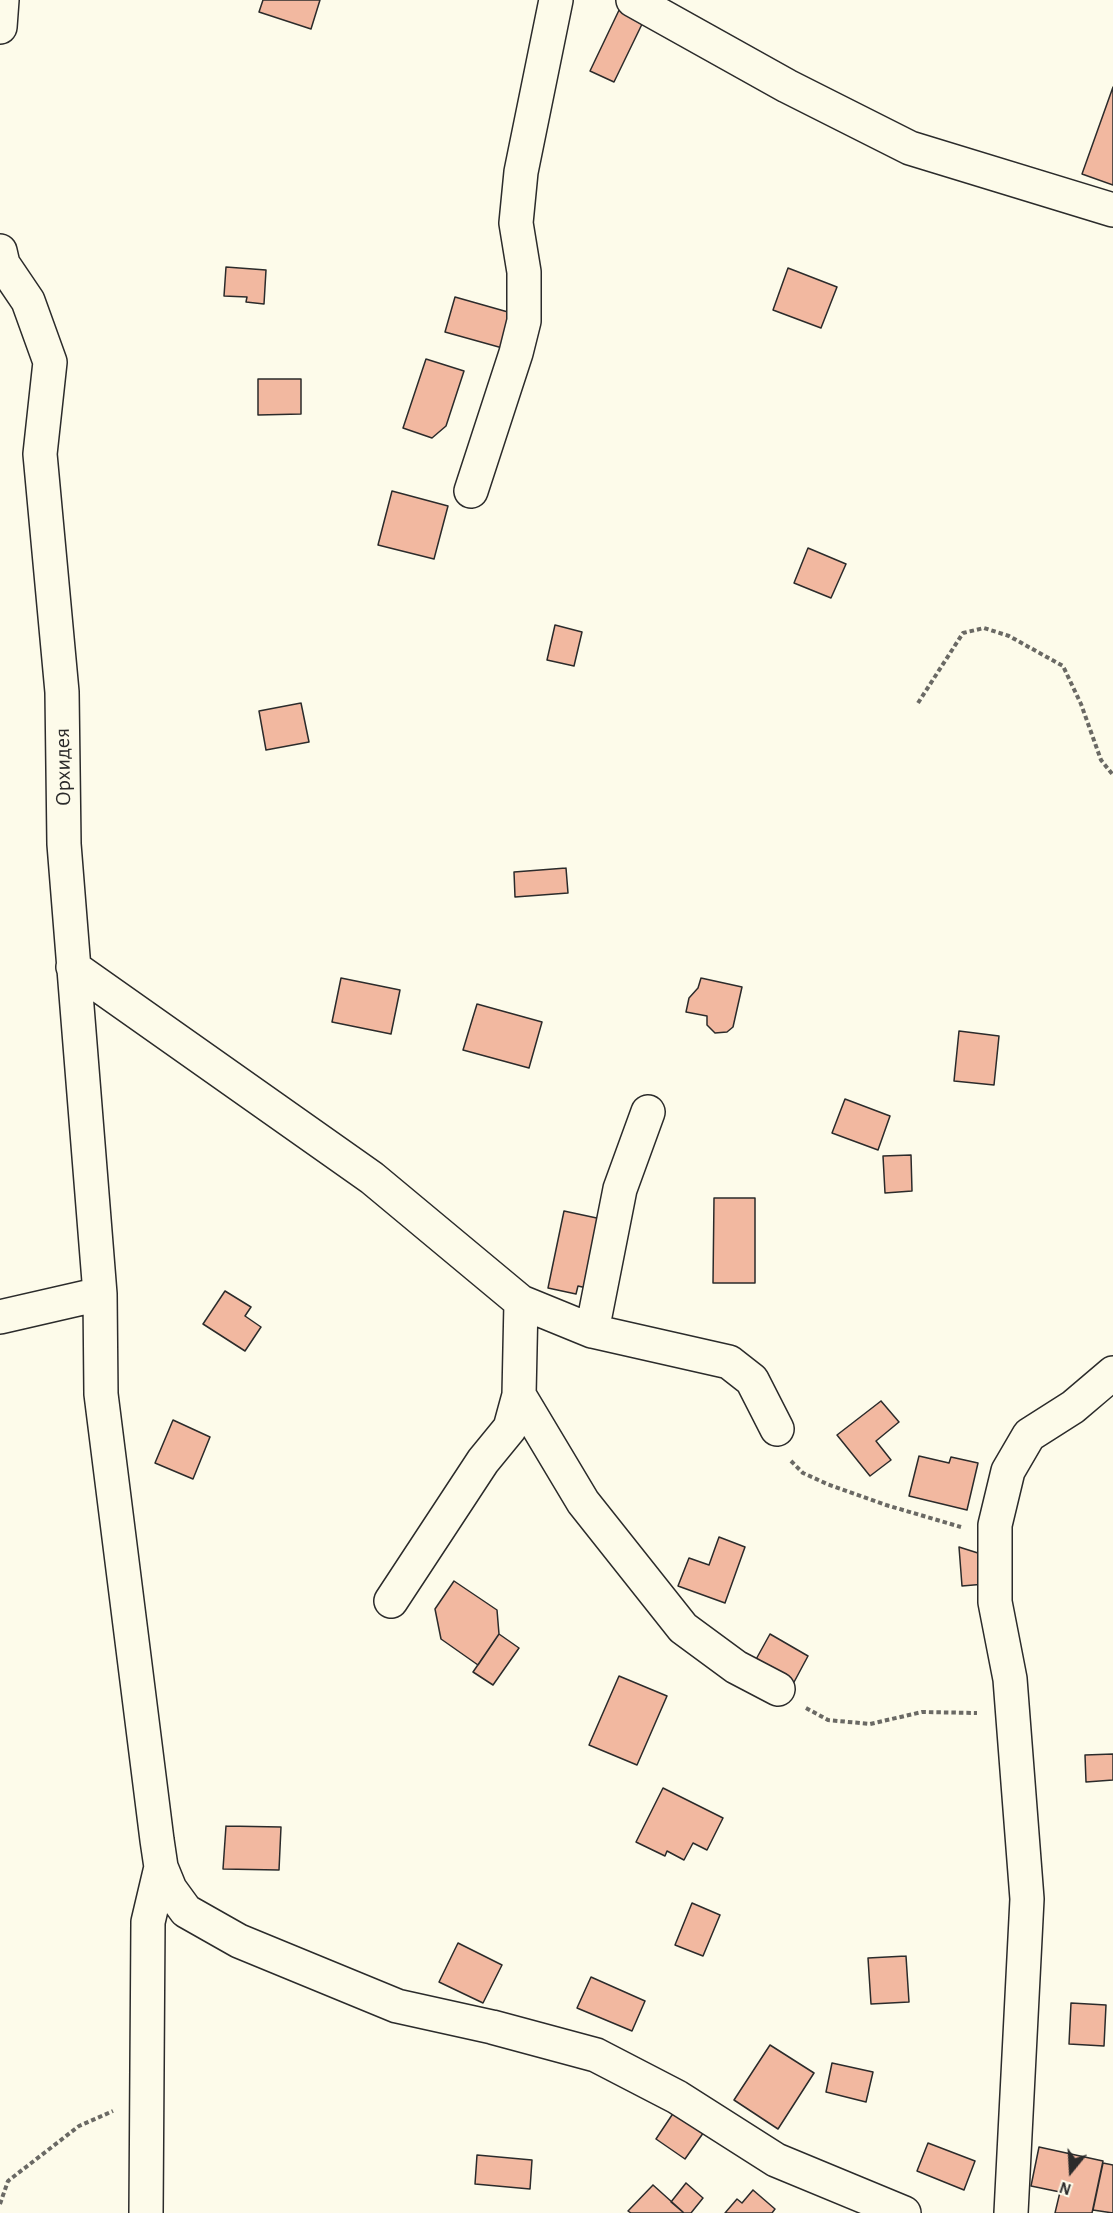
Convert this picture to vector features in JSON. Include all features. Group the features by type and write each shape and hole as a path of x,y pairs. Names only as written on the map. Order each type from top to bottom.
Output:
{"street":[{"path":"0,27 2,0"},
{"path":"471,491 516,354 524,321 524,272 516,223 521,172 556,0"},
{"path":"633,0 787,86 910,148 1113,210"},
{"name":"Орхидея","path":"0,251 3,264 28,301 50,362 40,454 62,692 64,844 100,1294 101,1394 161,1867"},
{"path":"73,967 372,1178 521,1302 592,1331 729,1362 752,1380 777,1429"},
{"path":"592,1331 620,1188 648,1112"},
{"path":"0,1317 100,1294"},
{"path":"391,1601 483,1461 510,1428 519,1395 521,1302"},
{"path":"1011,2213 1028,1899 1010,1714 1010,1679 995,1602 995,1531 1008,1471 1029,1435 1072,1407 1113,1373"},
{"path":"519,1395 583,1502 683,1628 736,1667 778,1689"},
{"path":"146,2213 148,1922 161,1867"},
{"path":"161,1867 170,1889 186,1911 239,1941 397,2006 492,2027 596,2055 677,2097 776,2160 904,2213"}],"path":[{"path":"918,703 963,633 984,628 1009,636 1063,666 1081,704 1101,760 1113,775"},
{"path":"777,1429 788,1458 803,1473 886,1505 964,1528 995,1531"},
{"path":"778,1689 828,1720 870,1724 922,1712 1010,1714"},
{"path":"0,2204 8,2181 79,2126 146,2096"}],"building":[{"path":"263,0 320,0 311,29 259,12"},
{"path":"621,6 645,18 614,82 590,71"},
{"path":"1113,87 1113,185 1082,174"},
{"path":"226,267 266,270 264,304 246,302 247,297 224,296"},
{"path":"788,268 837,287 821,328 773,310"},
{"path":"455,297 515,314 506,349 445,332"},
{"path":"426,359 464,371 446,426 432,438 403,428"},
{"path":"258,379 301,379 301,414 258,415"},
{"path":"392,491 448,506 434,559 378,545"},
{"path":"808,548 846,564 831,598 794,583"},
{"path":"555,625 582,632 574,666 547,660"},
{"path":"301,703 309,742 266,750 259,711"},
{"path":"566,868 568,893 515,897 514,872"},
{"path":"341,978 400,990 391,1034 332,1022"},
{"path":"701,978 742,987 733,1027 727,1032 715,1033 707,1025 707,1016 686,1012 689,998 698,988"},
{"path":"477,1004 542,1022 529,1068 463,1050"},
{"path":"959,1031 999,1036 994,1085 954,1081"},
{"path":"845,1099 890,1116 878,1150 832,1133"},
{"path":"911,1155 912,1191 885,1193 883,1156"},
{"path":"714,1198 755,1198 755,1283 713,1283"},
{"path":"564,1211 606,1220 591,1289 578,1286 576,1294 548,1288"},
{"path":"225,1291 251,1307 245,1316 261,1327 245,1351 203,1324"},
{"path":"881,1401 899,1422 876,1441 891,1460 870,1476 837,1435"},
{"path":"173,1420 210,1437 193,1479 155,1463"},
{"path":"919,1456 949,1463 951,1457 978,1463 967,1510 909,1496"},
{"path":"719,1537 745,1547 725,1603 678,1586 689,1558 709,1565"},
{"path":"959,1547 981,1554 985,1584 962,1586"},
{"path":"454,1581 497,1610 499,1634 478,1665 441,1639 435,1609"},
{"path":"499,1634 519,1648 493,1685 473,1672"},
{"path":"770,1634 808,1656 793,1684 754,1663"},
{"path":"619,1676 667,1696 637,1765 589,1745"},
{"path":"1113,1754 1113,1780 1086,1782 1085,1755"},
{"path":"663,1788 723,1818 707,1850 693,1843 684,1860 667,1851 665,1856 636,1842"},
{"path":"226,1826 281,1827 279,1870 223,1869"},
{"path":"692,1903 720,1915 703,1956 675,1945"},
{"path":"458,1943 502,1965 483,2003 439,1982"},
{"path":"906,1956 909,2002 871,2004 868,1958"},
{"path":"591,1977 645,2001 632,2031 577,2008"},
{"path":"1071,2003 1106,2005 1104,2046 1069,2044"},
{"path":"770,2045 814,2073 778,2129 734,2100"},
{"path":"832,2063 873,2072 866,2102 826,2092"},
{"path":"676,2109 706,2129 685,2159 656,2139"},
{"path":"928,2143 975,2161 964,2190 917,2171"},
{"path":"1039,2147 1103,2161 1092,2213 1055,2213 1060,2192 1031,2186"},
{"path":"477,2155 532,2160 530,2189 475,2184"},
{"path":"1103,2163 1113,2165 1113,2213 1093,2210"},
{"path":"686,2183 703,2198 691,2213 684,2213 671,2202"},
{"path":"653,2185 683,2212 631,2213 628,2211"},
{"path":"753,2190 775,2209 772,2213 725,2213 737,2199 742,2203"}]}
